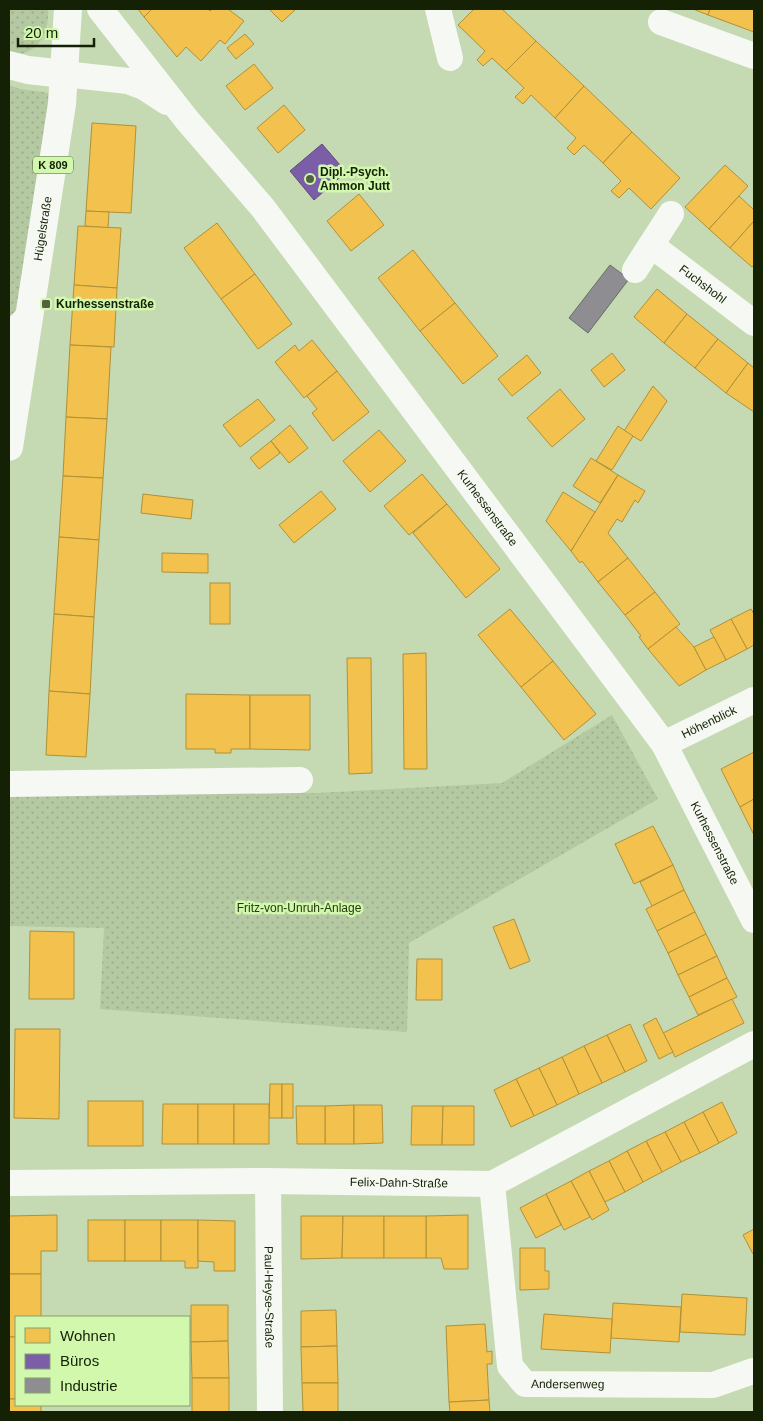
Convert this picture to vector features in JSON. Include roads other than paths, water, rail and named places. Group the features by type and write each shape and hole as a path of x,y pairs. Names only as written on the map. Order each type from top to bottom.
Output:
{"main road":[{"name":"Hügelstraße","path":"9,447 62,104 68,9"},
{"path":"9,65 28,70 64,74"}],"street":[{"name":"Kurhessenstraße","path":"100,9 187,120 263,208 664,744 754,920"},
{"path":"438,9 450,58"},
{"path":"661,22 754,56"},
{"name":"Kurhessenstraße","path":"64,74 128,81 144,87 187,120"},
{"path":"635,270 671,214"},
{"name":"Fuchshohl","path":"651,245 754,323"},
{"path":"9,336 28,317"},
{"name":"Höhenblick","path":"664,744 754,700"},
{"path":"9,784 300,780"},
{"name":"Felix-Dahn-Straße","path":"9,1183 268,1181 492,1184 754,1044"},
{"name":"Paul-Heyse-Straße","path":"268,1181 270,1412"},
{"name":"Andersenweg","path":"492,1184 510,1366 525,1384 713,1385 753,1372"}],"place":[{"name":"Dipl.-Psych. Ammon Jutt","path":"310,179"},
{"name":"Kurhessenstraße","path":"46,304"}],"park label":[{"name":"Fritz-von-Unruh-Anlage","path":"299,908"}]}
